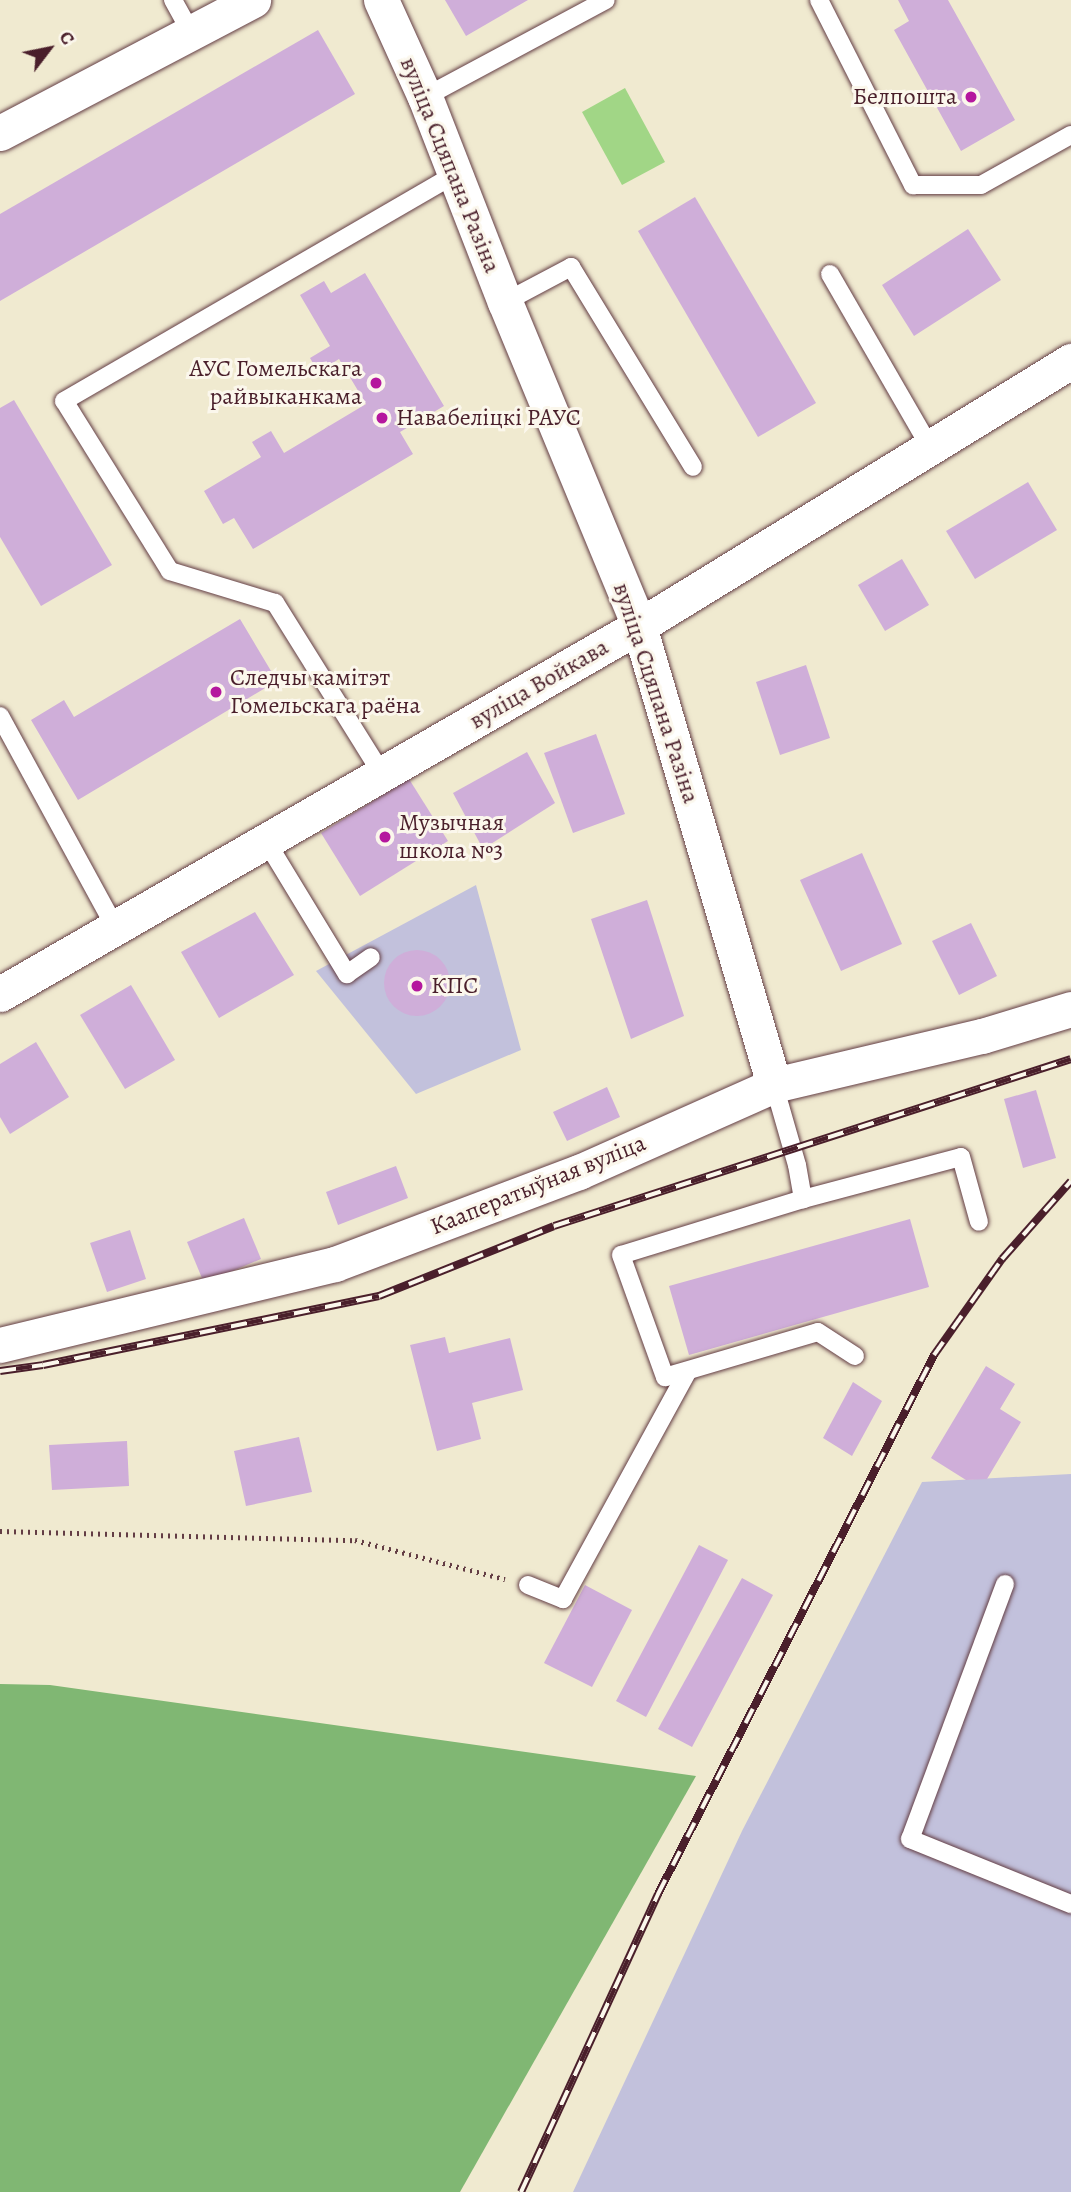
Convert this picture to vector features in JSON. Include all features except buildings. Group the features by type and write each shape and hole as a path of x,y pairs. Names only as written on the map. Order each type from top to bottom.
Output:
{"street":[{"path":"0,133 253,0"},
{"name":"вуліца Сцяпана Разіна","path":"381,0 425,97 505,302 639,626 775,1085"},
{"name":"вуліца Войкава","path":"0,993 639,626 1071,361"},
{"name":"Кааператыўная вуліца","path":"0,1345 335,1264 579,1172 775,1085 982,1036 1071,1009"}],"lane":[{"path":"173,0 192,34"},
{"path":"425,97 606,0"},
{"path":"819,0 913,185 981,184 1071,135"},
{"path":"382,774 275,603 170,571 64,401 456,174"},
{"path":"505,302 571,267 693,467"},
{"path":"830,274 931,449"},
{"path":"0,716 115,927"},
{"path":"266,841 347,974 371,957"},
{"path":"775,1085 797,1165 803,1199"},
{"path":"855,1356 818,1332 665,1377 621,1255 803,1199 961,1157 979,1222"},
{"path":"528,1585 562,1599 688,1371"},
{"path":"1005,1584 910,1839 1071,1905"}],"path":[{"path":"0,1531 355,1540 528,1585"}],"shaded area":[{"path":"476,885 521,1050 416,1094 316,971"},
{"path":"1071,1474 1071,2192 573,2192 742,1831 922,1482"}],"green space":[{"path":"625,88 665,162 622,185 582,112"},
{"path":"0,1684 50,1685 696,1776 460,2192 0,2192"}],"railway":[{"path":"0,1371 43,1365 379,1296 554,1226 1071,1059"},
{"path":"521,2192 658,1894 934,1355 1002,1259 1071,1181"}],"place":[{"name":"Белпошта","path":"971,97"},
{"name":"АУС Гомельскага райвыканкама","path":"376,383"},
{"name":"Навабеліцкі РАУС","path":"382,418"},
{"name":"Следчы камітэт Гомельскага раёна","path":"216,692"},
{"name":"Музычная школа №3","path":"385,837"},
{"name":"КПС","path":"417,986"}]}
